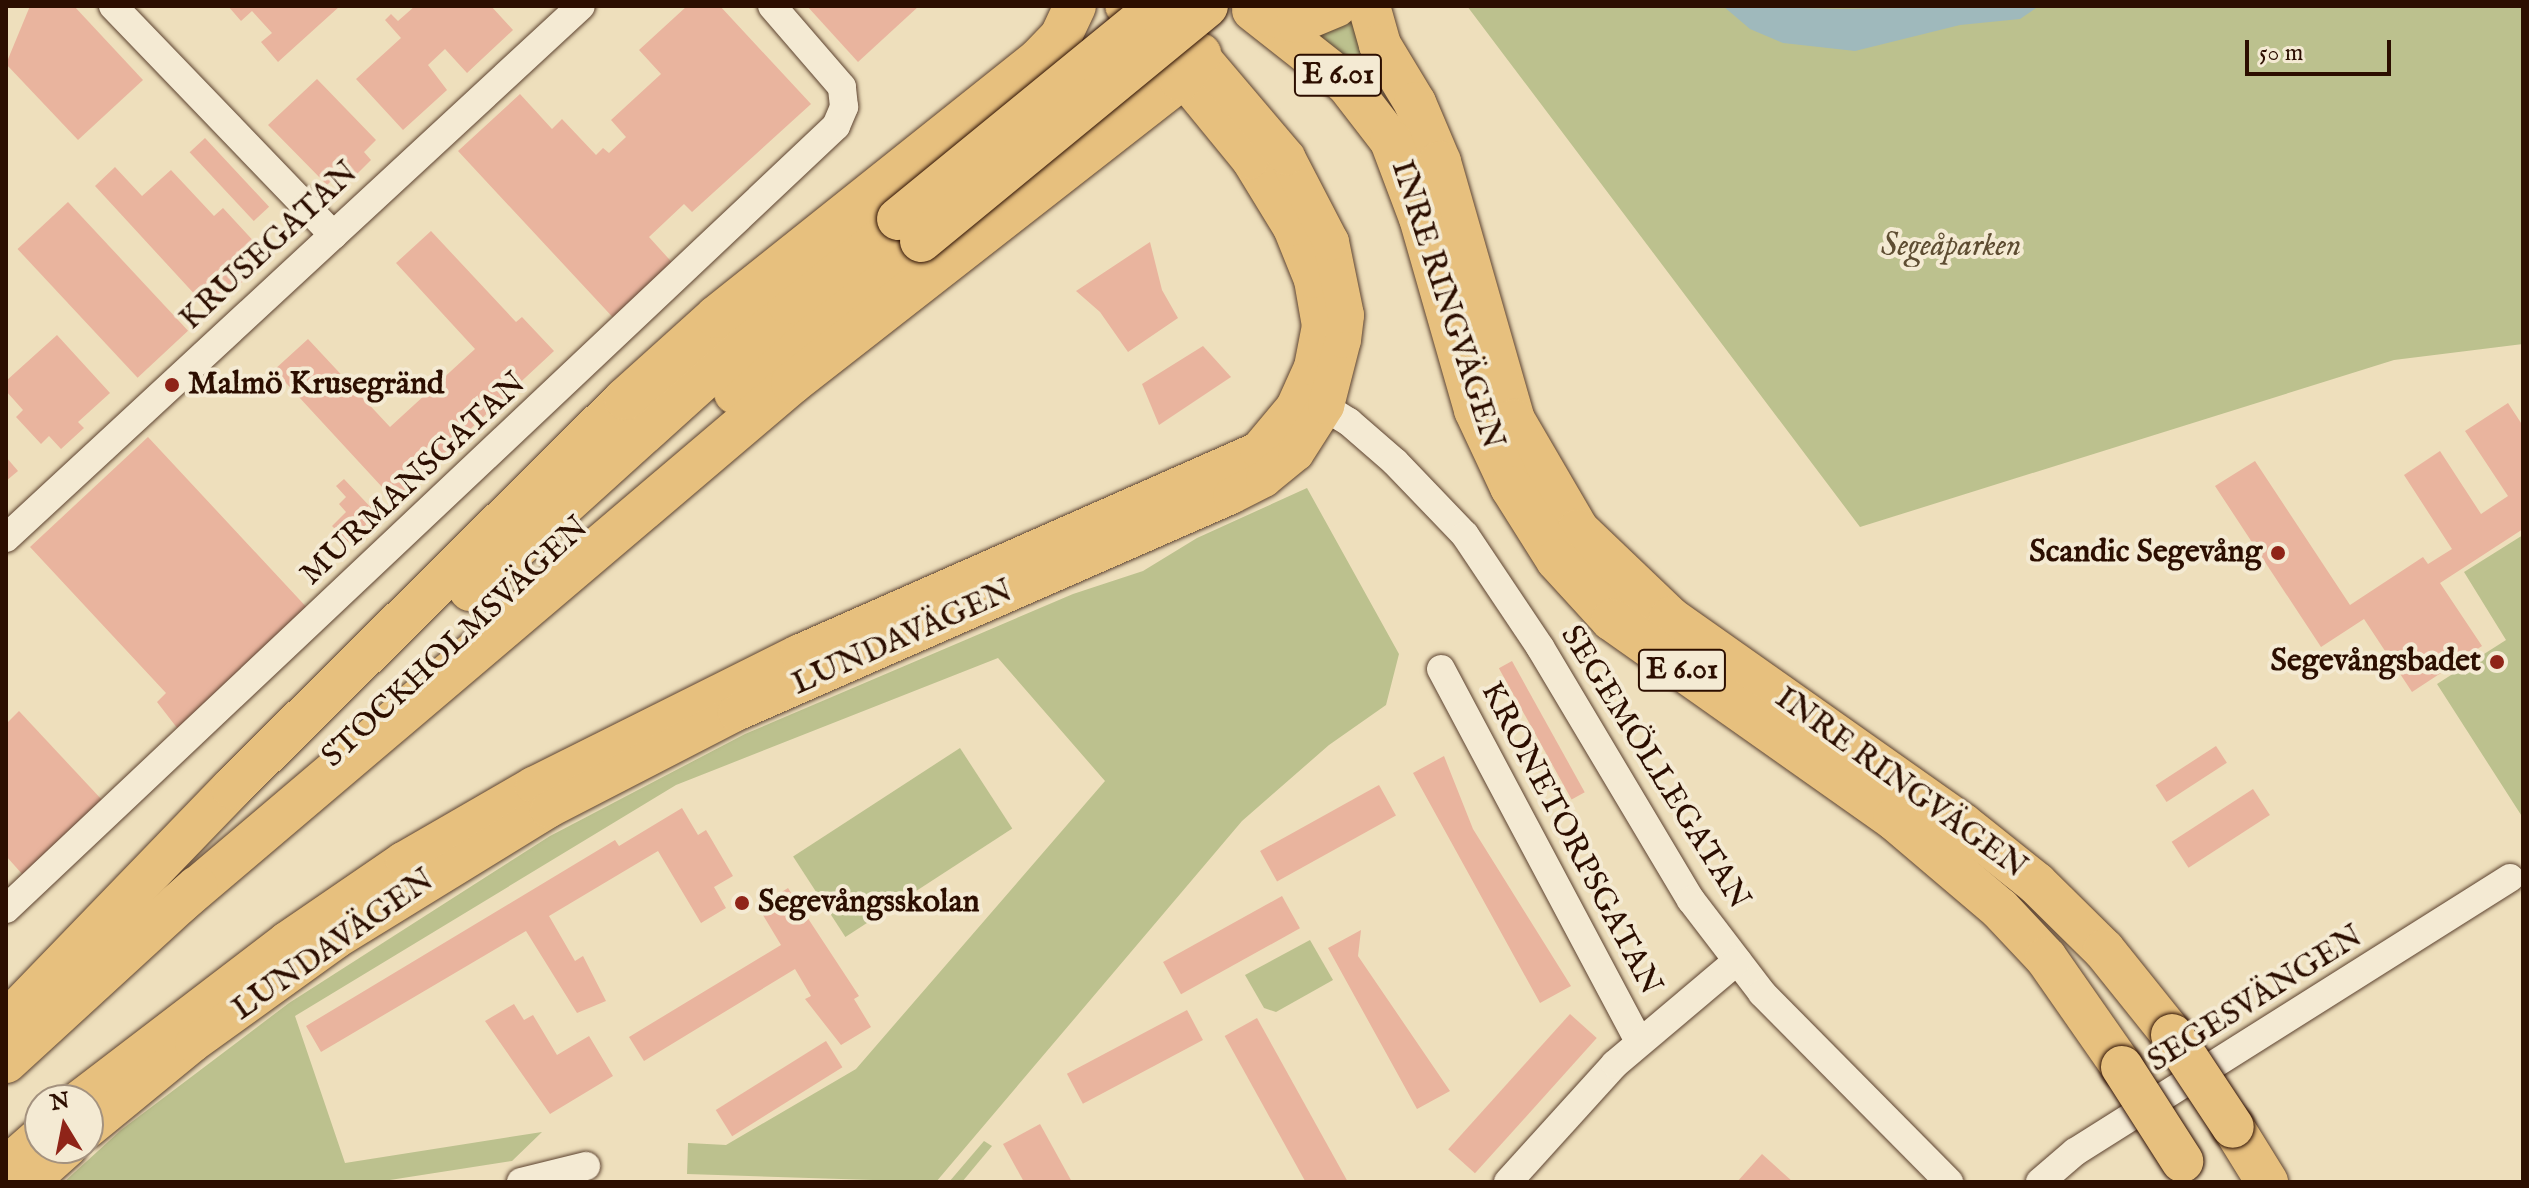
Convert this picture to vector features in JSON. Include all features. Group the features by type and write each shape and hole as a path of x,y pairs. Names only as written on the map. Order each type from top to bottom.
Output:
{"highway":[{"path":"6,1023 232,788 625,399 716,317 1039,59 1061,36 1075,6"},
{"path":"910,230 1158,6"},
{"path":"910,230 1207,6"},
{"path":"1250,8 1298,22 1336,6"},
{"name":"INRE RINGVÄGEN","path":"1369,6 1380,45 1415,103 1440,162 1514,420 1578,530 1634,590 1670,618 1962,824 2036,883 2104,950 2172,1035 2267,1182"},
{"name":"INRE RINGVÄGEN","path":"1250,8 1347,84 1391,141 1417,207 1475,410 1511,487 1557,560 1612,620 1894,819 1990,900 2046,958 2122,1067 2189,1172"},
{"path":"177,905 792,383 1190,67"},
{"name":"STOCKHOLMSVÄGEN","path":"6,1023 620,451 788,303 910,230"},
{"name":"STOCKHOLMSVÄGEN","path":"6,1062 558,547 910,230"}],"main road":[{"name":"LUNDAVÄGEN","path":"1123,6 1190,67"},
{"name":"LUNDAVÄGEN","path":"104,1117 205,1035 453,865 736,713 1264,479 1296,453 1314,400 1320,326 1304,255 1250,161 1190,67 1158,6"},
{"name":"LUNDAVÄGEN","path":"98,1084 286,940 403,860 533,785 798,653 1227,466 1258,450 1314,400"},
{"path":"6,1164 24,1148"},
{"path":"31,1182 51,1164"}],"street":[{"path":"113,6 333,235"},
{"name":"KRUSEGATAN","path":"6,538 581,6"},
{"name":"MURMANSGATAN","path":"6,909 836,126 844,107 842,87 772,6"},
{"name":"SEGEMÖLLEGATAN","path":"1314,400 1395,462 1465,535 1533,635 1691,900 1737,961 1843,1079 1949,1182"},
{"name":"KRONETORPSGATAN","path":"1441,669 1639,1041"},
{"name":"SEGESVÄNGEN","path":"2040,1182 2075,1152 2510,878"},
{"name":"KRONETORPSGATAN","path":"1508,1182 1639,1041 1737,961"},
{"path":"521,1182 586,1166"}],"green space":[{"name":"Segeåparken","path":"1467,6 2523,6 2523,344 2394,360 1860,527"},
{"path":"1354,9 1399,105 1385,113 1313,36"},
{"path":"1307,488 1399,654 1386,705 1329,745 1242,821 936,1182 687,1174 688,1143 726,1145 856,1069 1105,781 998,658 676,785 295,1016 345,1163 542,1132 512,1161 377,1182 64,1182 84,1164 104,1164 104,1146 121,1130 289,1003 550,836 745,734 1073,594 1143,571 1197,538"},
{"name":"Segevångsbadet","path":"2523,535 2523,818 2437,684 2506,640 2464,572"},
{"path":"960,748 1012,829 845,937 793,856"},
{"path":"1310,940 1333,980 1276,1012 1264,1008 1245,975"},
{"path":"984,1141 992,1146 962,1182 949,1182"}],"water":[{"path":"1723,6 1841,9 2039,6 2020,19 1960,25 1855,51 1783,43 1750,29"}],"building":[{"path":"30,6 74,6 143,80 78,140 6,64"},
{"path":"228,6 340,6 278,62 261,42 272,33 252,11 241,21"},
{"path":"415,6 491,6 513,30 467,73 445,49 428,65 447,90 403,130 356,79 401,38 385,20 391,14 398,21"},
{"path":"687,6 720,6 811,104 692,212 684,204 649,237 678,269 619,324 458,151 520,94 552,129 562,119 596,155 603,148 609,153 626,137 611,120 661,74 639,50"},
{"path":"807,6 919,6 858,62"},
{"path":"317,79 376,140 364,152 371,160 346,185 337,175 327,185 268,125"},
{"path":"205,138 269,207 254,221 190,152"},
{"path":"115,167 142,196 171,170 214,216 223,208 269,258 210,311 95,186"},
{"path":"68,202 188,331 138,378 18,249"},
{"path":"431,231 516,322 522,317 554,351 394,500 274,370 308,339 390,427 475,349 396,263"},
{"path":"1150,242 1162,290 1178,318 1128,352 1100,312 1076,291"},
{"path":"57,335 110,393 78,422 84,428 61,449 49,436 41,444 16,417 23,410 6,391 6,381"},
{"path":"1203,346 1231,377 1159,425 1142,384"},
{"name":"Scandic Segevång","path":"2508,403 2523,426 2523,529 2440,583 2482,646 2412,692 2364,619 2321,647 2215,486 2255,461 2350,605 2423,557 2428,564 2452,549 2404,475 2440,451 2481,514 2508,496 2465,431"},
{"path":"148,437 311,612 181,733 157,702 166,693 30,547"},
{"path":"6,457 18,471 6,481"},
{"path":"344,479 377,514 348,542 332,526 346,512 339,504 346,497 336,486"},
{"path":"1512,661 1585,792 1572,799 1499,668"},
{"path":"19,711 103,801 23,875 6,856 6,724"},
{"path":"2216,746 2227,763 2167,802 2156,785"},
{"path":"1444,756 1473,829 1571,986 1540,1003 1413,773"},
{"path":"1379,785 1396,816 1277,882 1260,851"},
{"path":"2253,789 2270,815 2189,868 2172,842"},
{"path":"682,808 698,835 706,830 733,876 714,887 726,908 701,923 658,851 549,916 575,961 583,956 606,1001 577,1013 526,931 321,1052 306,1026 615,840 619,846"},
{"path":"788,888 859,996 854,999 871,1027 841,1045 805,999 811,996 795,969 644,1061 629,1037 781,945 758,907"},
{"path":"1282,896 1300,928 1181,994 1163,962"},
{"path":"1361,930 1358,956 1450,1091 1417,1109 1328,948"},
{"path":"514,1004 524,1020 533,1015 557,1055 589,1036 613,1076 550,1114 485,1021"},
{"path":"1187,1010 1203,1040 1083,1104 1067,1074"},
{"path":"1570,1014 1597,1038 1475,1173 1448,1149"},
{"path":"1257,1018 1348,1182 1306,1182 1225,1036"},
{"path":"826,1041 842,1067 732,1136 716,1110"},
{"path":"1040,1124 1072,1182 1024,1182 1003,1144"},
{"path":"1762,1154 1793,1182 1737,1182"}],"place":[{"name":"Malmö Krusegränd","path":"172,385"},
{"name":"Scandic Segevång","path":"2278,553"},
{"name":"Segevångsbadet","path":"2497,662"},
{"name":"Segevångsskolan","path":"742,903"}]}
